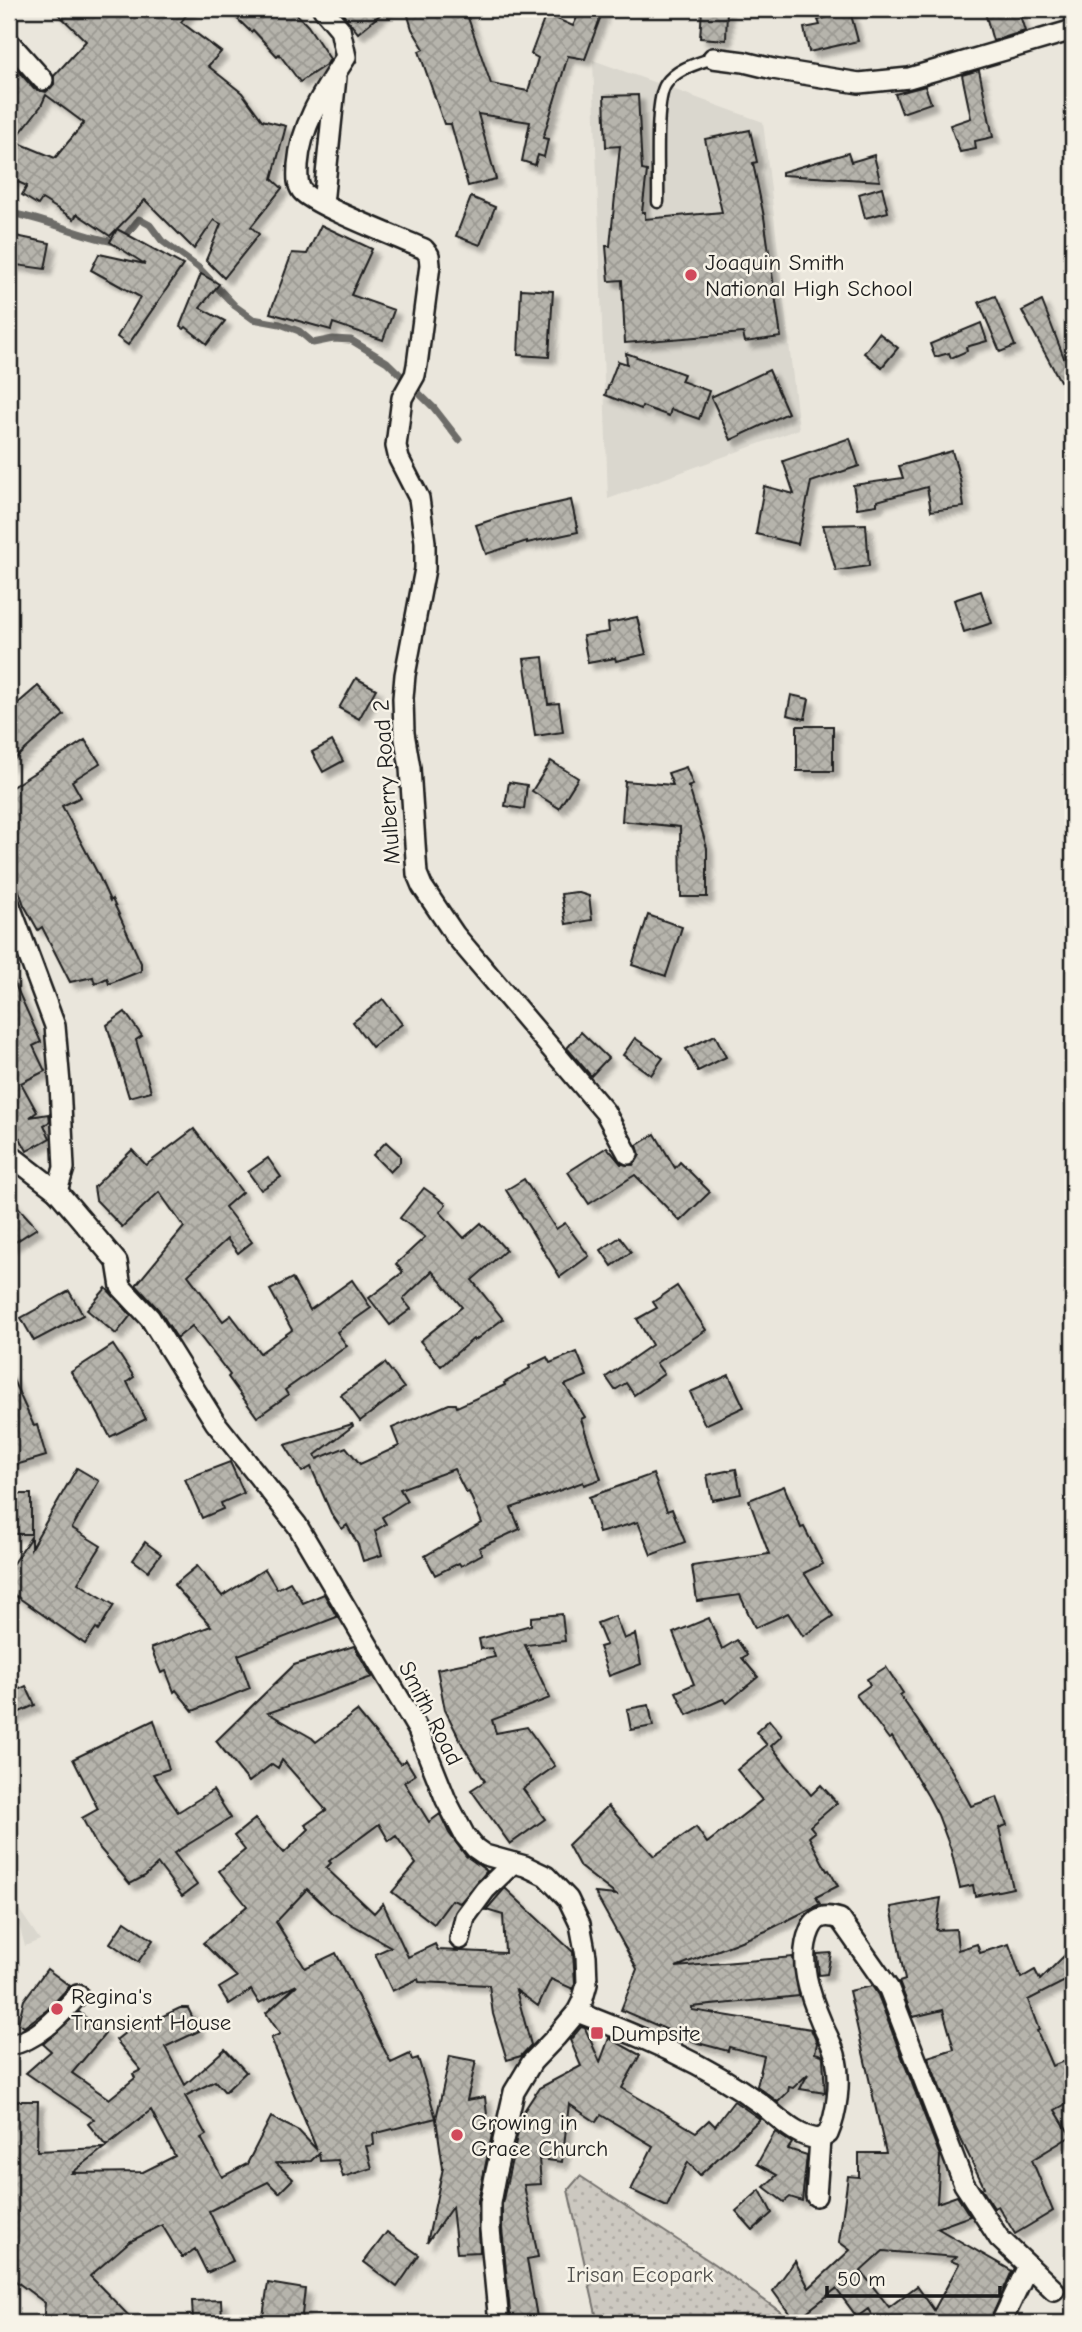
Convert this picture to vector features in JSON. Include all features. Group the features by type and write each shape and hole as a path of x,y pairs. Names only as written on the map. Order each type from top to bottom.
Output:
{"street":[{"name":"Mulberry Road 2","path":"323,9 340,29 346,57 313,110 305,129 299,155 297,181 300,189 323,204 424,249 429,256 430,265 415,375 402,398 396,446 399,459 419,498 425,542 425,569 403,698 418,874 422,886 455,934 605,1112 628,1154"},
{"path":"713,58 859,83 909,78 1073,30"},
{"path":"9,42 43,79"},
{"name":"Mulberry Road 2","path":"323,204 336,72"},
{"path":"9,903 55,1026 64,1168 57,1191"},
{"name":"Smith Road","path":"9,1154 57,1191 117,1262 121,1287 150,1318 215,1422 312,1547 418,1731 450,1810 465,1836 485,1855 547,1876 568,1899 580,1924 586,1956 587,1984 577,2012 532,2062 514,2092 490,2203 492,2259 499,2323"},
{"path":"460,1939 465,1917 485,1891 513,1863"},
{"path":"577,2012 701,2065 730,2082 803,2135 810,2139 820,2139 828,2134 835,2108 836,2060 808,1985 804,1942 813,1922 821,1916 830,1915 840,1919 889,1989 964,2184 999,2238 1054,2290"},
{"path":"9,2045 24,2043 58,2017 78,1995"},
{"path":"816,2196 820,2139"},
{"path":"1001,2323 1028,2266"}],"lane":[{"path":"658,202 662,92 673,76 713,58"}],"shaded area":[{"name":"Joaquin Smith National High School","path":"593,60 763,122 799,429 608,499"},
{"path":"9,1895 40,1940 25,1946 18,1921 9,1919"}],"green space":[{"name":"Irisan Ecopark","path":"580,2176 714,2264 796,2323 598,2323 568,2190"}],"building":[{"path":"53,9 191,9 181,22 221,52 208,66 242,93 262,120 286,126 272,179 282,188 251,227 259,234 224,278 206,260 221,224 214,220 194,249 145,200 110,236 77,214 74,219 42,199 38,205 22,195 27,186 9,178 9,60 34,89 46,92 54,84 54,76 86,41","holes":["46,95 84,123 55,158 14,141 41,106"]},
{"path":"227,9 292,9 308,26 330,59 327,64 300,82 279,54 277,56 253,30 251,32"},
{"path":"339,9 387,9 358,33"},
{"path":"406,9 465,9 491,84 528,91 538,58 531,54 546,14 573,26 581,9 593,9 602,13 585,59 568,56 543,138 548,139 544,157 538,155 535,165 522,161 530,122 478,114 496,179 468,186 451,124 444,124 419,51 424,49 412,29"},
{"path":"702,9 727,10 726,40 700,38"},
{"path":"984,9 1018,9 1025,31 993,41"},
{"path":"850,11 858,41 809,52 804,28 820,25 818,20"},
{"path":"979,70 993,137 975,141 976,149 960,152 950,125 971,118 962,75"},
{"path":"925,86 931,103 902,113 895,94"},
{"path":"638,95 642,170 647,171 642,212 645,212 645,219 722,212 705,139 750,130 757,162 753,163 764,217 781,337 745,342 743,333 625,343 622,280 609,281 606,246 610,246 620,146 606,147 604,96"},
{"path":"848,153 851,162 874,155 880,181 782,175 782,172"},
{"path":"882,187 888,212 865,218 859,194"},
{"path":"471,197 495,207 480,245 456,236"},
{"path":"321,225 372,249 351,295 394,310 383,340 333,323 331,330 270,313 292,253 307,254"},
{"path":"117,229 183,265 128,345 117,337 140,297 91,270 99,254 145,264 110,242"},
{"path":"11,235 50,243 45,269 9,264"},
{"path":"201,274 219,284 200,308 225,321 207,344 186,327 184,329 180,326"},
{"path":"521,289 553,291 549,357 518,355"},
{"path":"995,296 1015,346 1000,352 979,302"},
{"path":"1042,301 1071,376 1060,381 1022,311"},
{"path":"981,323 987,341 966,347 967,351 951,358 949,353 935,357 930,344"},
{"path":"879,333 898,348 882,367 864,353"},
{"path":"626,353 684,374 681,381 709,391 699,419 671,409 669,416 642,406 641,409 605,395 618,361 627,364"},
{"path":"769,370 788,413 731,440 711,397"},
{"path":"850,438 859,466 811,482 798,544 756,534 764,486 794,494 783,461"},
{"path":"952,451 964,507 931,511 927,487 877,501 877,505 857,508 853,485 903,478 899,466"},
{"path":"571,500 578,532 527,541 486,554 476,525 513,513"},
{"path":"866,524 869,566 836,571 823,525"},
{"path":"981,591 992,623 964,632 954,600"},
{"path":"637,617 646,654 616,661 615,658 588,663 583,636 609,632 608,623"},
{"path":"543,657 548,704 559,703 563,732 535,736 524,659"},
{"path":"356,678 376,689 359,719 339,708"},
{"path":"38,686 64,715 9,764 9,711"},
{"path":"791,695 809,699 805,719 787,715"},
{"path":"797,726 833,726 833,771 797,771"},
{"path":"85,740 100,763 72,781 81,797 62,806 110,901 112,899 141,963 141,971 109,984 107,978 95,984 93,977 70,982 42,927 38,930 24,905 9,862 9,789"},
{"path":"332,741 343,761 323,772 312,752"},
{"path":"551,761 578,778 559,808 532,791"},
{"path":"686,767 693,785 687,787 707,848 707,897 681,897 680,827 622,821 625,781 673,785 668,773"},
{"path":"509,782 527,785 524,809 505,806"},
{"path":"576,892 589,896 592,920 566,924 561,894"},
{"path":"648,915 682,927 666,976 632,965"},
{"path":"9,971 41,1042 33,1046 45,1071 21,1083 37,1112 30,1117 49,1114 50,1122 44,1125 50,1138 27,1151 20,1138 9,1142"},
{"path":"383,999 402,1024 372,1047 353,1022"},
{"path":"125,1012 142,1036 136,1040 151,1091 129,1097 107,1025"},
{"path":"581,1032 608,1058 591,1076 567,1048"},
{"path":"715,1035 726,1057 698,1071 686,1049"},
{"path":"635,1038 663,1058 651,1075 623,1055"},
{"path":"194,1129 242,1192 225,1207 252,1242 238,1253 227,1239 188,1275 223,1321 231,1315 260,1353 292,1330 270,1290 292,1278 310,1310 352,1280 371,1308 337,1332 347,1346 285,1390 288,1395 257,1417 228,1377 230,1375 192,1326 177,1338 159,1310 136,1285 184,1227 159,1192 122,1227 96,1200 94,1187 132,1150 146,1165"},
{"path":"655,1134 675,1168 680,1162 710,1192 680,1221 635,1175 589,1204 568,1172 607,1147 621,1164 633,1165 640,1155 637,1145"},
{"path":"386,1142 400,1155 400,1162 390,1172 373,1155"},
{"path":"268,1158 281,1177 261,1190 248,1172"},
{"path":"524,1179 556,1229 565,1223 589,1256 560,1277 506,1190"},
{"path":"424,1188 446,1204 440,1212 464,1238 481,1223 506,1250 472,1280 503,1319 474,1341 473,1339 441,1366 420,1341 462,1307 432,1271 403,1299 411,1309 390,1325 369,1298 403,1272 396,1264 425,1237 400,1218"},
{"path":"9,1197 37,1228 9,1246"},
{"path":"620,1237 631,1252 612,1266 601,1250"},
{"path":"677,1286 706,1330 656,1363 664,1374 634,1395 626,1383 615,1390 606,1377 652,1345 637,1319 657,1308 653,1302"},
{"path":"106,1288 131,1315 116,1334 87,1310"},
{"path":"69,1291 83,1315 34,1341 21,1318"},
{"path":"113,1345 134,1377 127,1382 146,1419 110,1437 93,1404 71,1372"},
{"path":"577,1352 587,1376 565,1385 585,1417 581,1419 601,1479 584,1485 583,1482 511,1508 520,1529 479,1548 482,1554 461,1566 459,1563 435,1575 425,1556 482,1523 469,1492 466,1493 454,1469 400,1489 407,1501 382,1517 386,1524 375,1531 382,1555 363,1561 347,1525 342,1529 331,1513 311,1467 302,1472 285,1445 352,1424 353,1426 315,1455 317,1459 346,1447 360,1464 399,1446 392,1428 449,1404 456,1404 457,1407 505,1385 504,1383 530,1368 529,1366 547,1357 550,1363"},
{"path":"385,1363 404,1388 360,1421 341,1395"},
{"path":"9,1371 34,1426 37,1425 46,1456 9,1467"},
{"path":"729,1375 744,1407 705,1425 690,1392"},
{"path":"230,1462 244,1493 221,1503 223,1509 202,1518 185,1479"},
{"path":"77,1468 99,1481 72,1528 101,1546 78,1583 114,1605 98,1631 96,1628 85,1644 9,1591 9,1569 31,1537 31,1548"},
{"path":"736,1469 741,1494 712,1500 707,1475"},
{"path":"653,1474 667,1511 672,1509 685,1542 651,1555 638,1522 599,1533 589,1497"},
{"path":"784,1486 801,1528 804,1527 823,1564 804,1573 833,1616 803,1636 788,1613 755,1628 740,1595 697,1601 692,1566 769,1554 749,1500"},
{"path":"9,1494 31,1494 31,1534 9,1534"},
{"path":"145,1542 161,1554 148,1571 133,1560"},
{"path":"197,1566 222,1596 265,1569 277,1589 290,1582 303,1603 324,1594 337,1617 238,1655 250,1688 193,1711 176,1690 174,1692 166,1671 161,1673 151,1648 211,1626 174,1585"},
{"path":"562,1614 565,1641 525,1645 550,1698 492,1720 496,1733 527,1727 555,1766 523,1789 545,1819 510,1844 471,1790 485,1781 445,1710 437,1669 495,1657 492,1648 481,1649 479,1639 531,1625 531,1617"},
{"path":"615,1616 624,1639 635,1634 641,1664 609,1676 599,1647 606,1645 597,1623"},
{"path":"709,1618 722,1649 737,1640 747,1655 742,1658 758,1677 727,1703 723,1699 687,1715 676,1692 694,1684 673,1633"},
{"path":"354,1646 372,1677 268,1713 316,1742 357,1711 400,1764 406,1760 415,1775 404,1782 429,1822 440,1814 449,1833 466,1856 487,1871 460,1903 452,1900 434,1924 392,1892 416,1864 396,1836 389,1841 379,1824 329,1861 331,1863 326,1868 374,1913 383,1903 408,1957 435,1944 438,1950 505,1953 503,1915 486,1910 505,1888 573,1952 573,1989 551,1979 538,2006 516,1990 531,2045 521,2056 507,2060 493,2014 489,1985 419,1982 418,1979 392,1991 375,1954 391,1947 332,1913 307,1889 276,1922 305,1968 336,1953 391,2063 410,2054 412,2060 418,2058 436,2118 373,2134 374,2145 366,2146 372,2168 343,2177 338,2160 320,2161 319,2153 311,2161 276,2163 293,2179 279,2193 268,2182 209,2211 233,2261 207,2273 195,2249 182,2258 162,2225 129,2242 90,2276 136,2323 43,2323 45,2303 9,2276 9,2264 16,2255 9,2248 9,2101 38,2101 37,2151 104,2148 72,2173 143,2172 175,2156 151,2110 106,2146 88,2124 94,2119 26,2073 51,2051 43,2044 79,2012 105,2034 72,2073 109,2099 135,2078 133,2074 141,2070 116,2040 144,2018 148,2023 180,2008 188,2008 199,2031 165,2047 185,2085 225,2049 246,2072 225,2092 215,2081 185,2096 206,2135 201,2138 222,2177 247,2164 271,2117 299,2131 317,2150 271,2038 280,2034 266,2013 297,1985 259,2003 251,1990 229,2004 219,1988 237,1977 203,1943 247,1906 219,1871 245,1850 234,1836 255,1819 284,1853 309,1829 305,1825 326,1810 282,1760 278,1768 272,1764 249,1782 216,1741 294,1665"},
{"path":"886,1667 903,1693 900,1695 952,1771 971,1806 997,1797 1007,1825 999,1828 1013,1888 975,1896 973,1885 960,1888 951,1850 928,1796 892,1737 889,1739 856,1695 870,1685 867,1679"},
{"path":"26,1686 35,1705 9,1717 9,1694"},
{"path":"649,1705 653,1726 631,1730 627,1709"},
{"path":"154,1720 169,1769 153,1774 178,1812 213,1790 231,1818 174,1853 197,1885 182,1896 158,1864 145,1876 130,1884 96,1844 82,1818 98,1809 73,1759"},
{"path":"769,1720 782,1736 771,1746 811,1795 821,1785 837,1803 810,1826 815,1832 809,1837 838,1886 816,1897 820,1904 766,1931 676,1967 793,1957 799,1996 692,2007 692,2010 811,2029 817,2043 815,2053 823,2058 825,2093 800,2089 808,2074 793,2088 789,2087 788,2092 778,2102 757,2086 764,2056 698,2043 621,2010 637,1969 595,1893 616,1895 580,1867 568,1845 608,1806 654,1856 696,1827 707,1843 762,1800 737,1770 767,1745 756,1732"},
{"path":"941,1898 936,1930 956,1929 958,1950 977,1944 980,1953 1009,1944 1021,1978 1035,1970 1040,1980 1073,1947 1073,1977 1028,2000 1039,2030 1037,2031 1052,2066 1064,2061 1071,2080 1065,2082 1073,2100 1055,2110 1071,2136 1032,2160 1053,2211 1015,2234 998,2206 994,2208 981,2188 984,2187 956,2129 928,2057 954,2049 943,2010 913,2017 899,1982 905,1980 891,1907"},
{"path":"125,1921 153,1940 138,1962 110,1943"},
{"path":"831,1953 827,1974 819,1975 817,1954"},
{"path":"47,1969 70,1986 47,2010 24,2027 18,2023 24,2000"},
{"path":"872,1986 878,1995 940,2156 937,2203 957,2196 970,2216 937,2228 1012,2271 989,2323 868,2323 874,2319 868,2309 857,2317 836,2289 795,2321 773,2291 795,2261 809,2288 850,2250 839,2242 848,2176 859,2177 859,2153 886,2153 849,1991","holes":["883,2251 956,2257 951,2261 959,2264 934,2310 917,2286 889,2307 861,2271"]},
{"path":"581,2027 585,2028 600,2062 609,2038 640,2055 622,2088 696,2132 709,2120 715,2126 734,2101 760,2119 700,2175 688,2162 667,2207 631,2190 653,2146 601,2115 596,2122 569,2104 562,2162 539,2159 541,2184 524,2185 538,2257 527,2259 538,2323 511,2323 502,2204 522,2114 539,2088 581,2066 570,2040"},
{"path":"450,2056 476,2061 467,2100 485,2097 488,2124 494,2125 478,2201 480,2252 457,2253 452,2207 427,2243 443,2168 436,2119"},
{"path":"775,2132 792,2143 788,2149 807,2155 802,2201 790,2197 784,2202 764,2187 777,2175 757,2164"},
{"path":"760,2190 772,2213 753,2230 736,2211"},
{"path":"387,2232 419,2255 397,2287 364,2262"},
{"path":"268,2283 305,2289 301,2323 262,2323"},
{"path":"221,2300 222,2320 193,2321 192,2301"}],"waterway":[{"path":"9,213 120,243 139,219 150,225 162,241 199,268 235,306 253,319 299,331 313,343 333,339 351,340 387,362 434,408 459,440"}],"place":[{"name":"Joaquin Smith National High School","path":"691,275"},
{"name":"Regina's Transient House","path":"57,2009"},
{"name":"Dumpsite","path":"597,2033"},
{"name":"Growing in Grace Church","path":"457,2135"}]}
